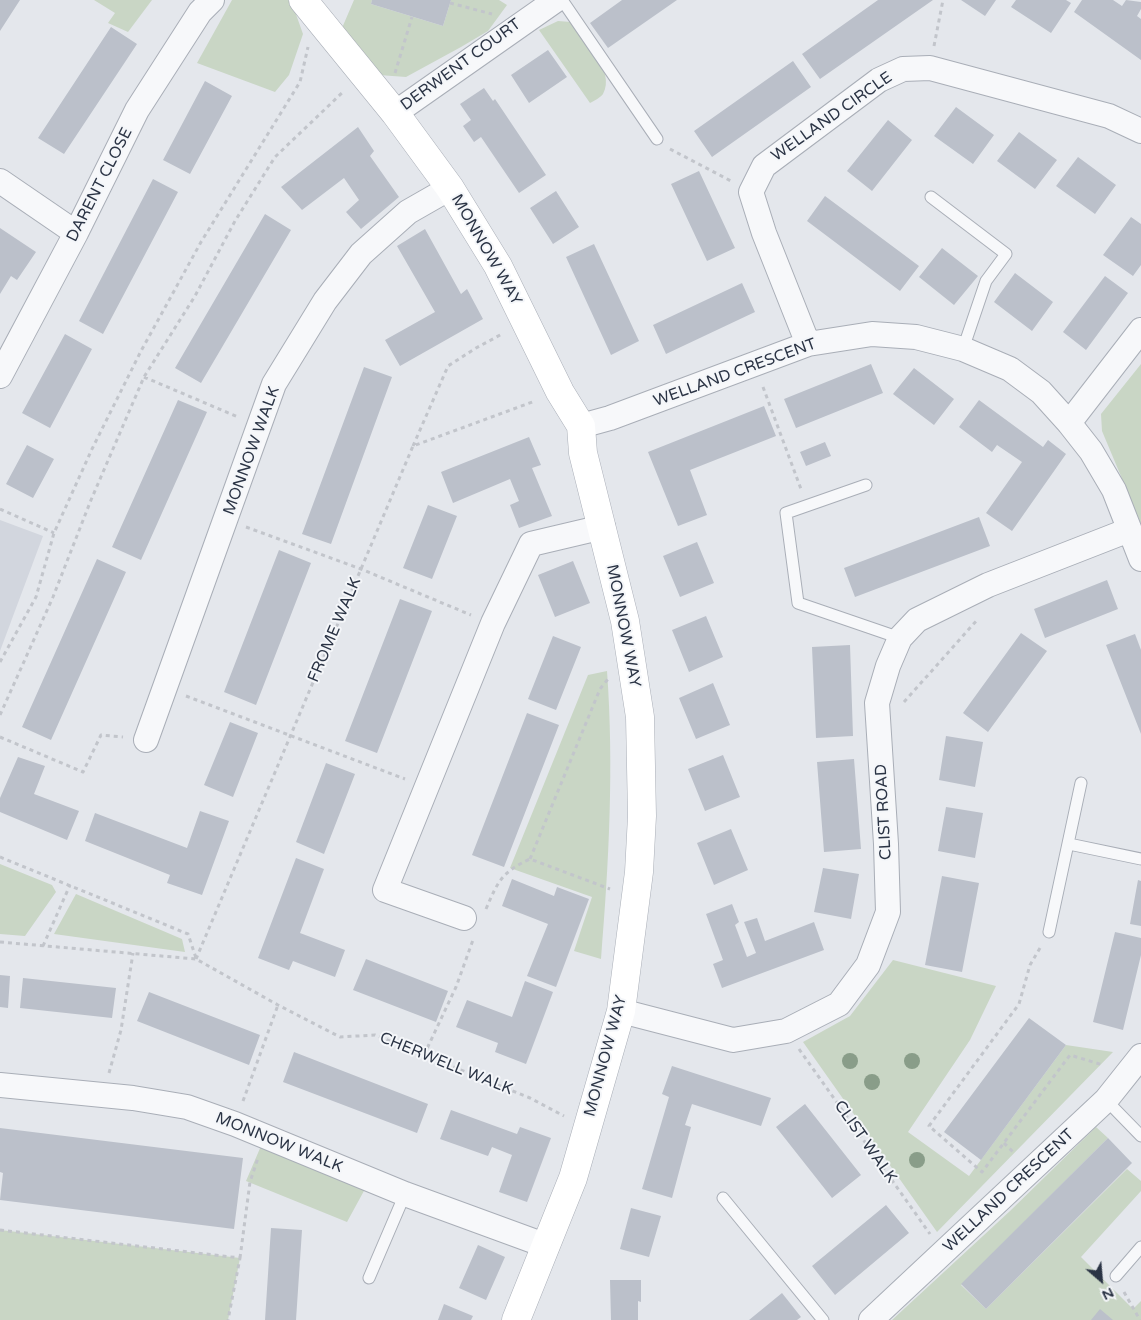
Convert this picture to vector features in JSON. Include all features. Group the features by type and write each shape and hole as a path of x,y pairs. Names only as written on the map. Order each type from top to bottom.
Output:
{"street":[{"name":"DARENT CLOSE","path":"0,376 76,233 137,110 200,12 212,0"},
{"name":"DERWENT COURT","path":"389,105 525,13 556,0"},
{"name":"MONNOW WAY","path":"311,10 389,105 450,188 498,266 560,392 581,426 583,453 625,621 632,665 640,717 642,806 639,872 621,1011 573,1178 548,1246 516,1320"},
{"name":"WELLAND CIRCLE","path":"751,192 764,166 879,80 902,69 930,68 1109,116 1141,131"},
{"path":"0,180 76,233"},
{"name":"MONNOW WALK","path":"146,740 227,520 274,384 325,301 361,254 408,212 450,188"},
{"path":"751,192 764,233 808,344"},
{"path":"1069,423 1141,330"},
{"name":"WELLAND CRESCENT","path":"581,426 610,418 808,344 872,334 916,338 963,349 1010,369 1041,392 1069,423 1091,451 1114,490 1141,560"},
{"path":"474,923 385,890 493,623 531,544 603,527"},
{"name":"CLIST ROAD","path":"621,1011 733,1040 786,1030 839,1004 868,965 888,912 886,844 877,703 888,666 900,638 917,620 988,585 1129,530"},
{"name":"WELLAND CRESCENT","path":"871,1320 1106,1100 1135,1064"},
{"name":"MONNOW WALK","path":"0,1085 187,1106 266,1136 405,1194 548,1246"}],"lane":[{"path":"562,0 658,139"},
{"path":"931,197 1006,254 986,281 963,349"},
{"path":"866,485 786,513 798,603 900,638"},
{"path":"1049,932 1081,783"},
{"path":"1069,844 1141,859"},
{"path":"1106,1100 1141,1136"},
{"path":"369,1278 405,1194"},
{"path":"723,1198 823,1320"},
{"path":"1116,1276 1141,1248"}],"path":[{"path":"930,68 943,0"},
{"path":"450,3 525,13"},
{"path":"0,662 36,598 54,533 92,449 141,351 201,242 300,82 311,10"},
{"path":"389,105 394,76 412,17"},
{"path":"0,715 52,597 144,377 195,296 235,221 276,157 363,73"},
{"path":"658,139 677,154 751,192"},
{"name":"FROME WALK","path":"196,959 448,366 476,348 527,322"},
{"path":"754,364 807,506"},
{"path":"144,377 259,426"},
{"path":"413,446 560,392"},
{"path":"0,509 54,533"},
{"path":"227,520 361,569 493,623"},
{"path":"879,730 981,615"},
{"path":"424,1054 456,987 474,923 498,880 510,868 530,859 600,689 608,679 632,665"},
{"path":"165,688 426,787"},
{"path":"0,737 83,772 101,735 146,740"},
{"path":"0,857 188,934 196,959 0,942"},
{"path":"530,859 635,899"},
{"path":"43,946 70,885"},
{"path":"1049,932 1030,965 1020,1004 929,1126 982,1172 1070,1055 1135,1064"},
{"path":"102,1095 121,1030 133,953"},
{"name":"CHERWELL WALK","path":"196,959 278,1005 340,1036 375,1034 530,1098 587,1128"},
{"path":"234,1124 278,1005"},
{"name":"CLIST WALK","path":"786,1030 943,1253"},
{"path":"228,1320 240,1258 250,1182 266,1136"},
{"path":"0,1230 240,1258"},
{"path":"1116,1276 1140,1320"}],"shaded area":[{"path":"0,520 43,536 0,651"}],"green space":[{"path":"94,0 152,0 128,32 108,23 115,13"},
{"path":"232,0 288,0 292,3 303,34 289,75 275,92 197,63"},
{"path":"354,0 372,0 371,4 443,26 451,0 499,0 507,5 488,31 406,77 379,75 342,28"},
{"path":"558,21 571,22 597,56 602,66 606,85 603,94 590,103 539,30"},
{"path":"1141,364 1141,524 1102,431 1101,414"},
{"path":"607,671 610,815 601,959 574,951 592,897 510,868 588,675"},
{"path":"0,864 52,885 56,892 25,936 0,934"},
{"path":"76,894 182,939 185,952 54,934"},
{"path":"893,960 996,986 970,1040 908,1132 969,1176 1066,1045 1113,1052 937,1232 803,1042 850,1016"},
{"path":"1096,1127 1108,1138 961,1285 986,1309 1127,1169 1141,1181 1141,1191 1081,1257 1133,1309 1141,1301 1141,1320 892,1320 1010,1211"},
{"path":"261,1146 365,1189 347,1222 246,1181"},
{"path":"0,1230 240,1258 228,1320 0,1320"}],"building":[{"path":"0,0 20,0 0,31"},
{"path":"372,0 451,0 443,26 371,4"},
{"path":"622,0 677,0 608,48 590,23"},
{"path":"878,0 933,0 820,79 802,54"},
{"path":"961,0 996,0 985,16"},
{"path":"1016,0 1066,0 1071,3 1051,33 1011,7"},
{"path":"1082,0 1113,0 1122,6 1126,0 1141,2 1141,9 1137,16 1141,19 1141,60 1074,12"},
{"path":"111,27 137,44 64,154 38,138"},
{"path":"548,50 567,77 529,103 511,75"},
{"path":"793,61 811,87 712,157 694,131"},
{"path":"205,81 232,96 190,174 163,160"},
{"path":"484,88 493,101 495,99 546,175 519,193 481,137 474,142 463,126 471,120 460,104"},
{"path":"956,107 994,135 973,164 934,136"},
{"path":"888,120 912,140 872,191 847,171"},
{"path":"358,127 374,151 370,156 399,197 361,229 346,212 359,200 344,178 302,210 281,187"},
{"path":"1019,132 1057,160 1035,189 997,161"},
{"path":"1078,157 1116,185 1095,214 1056,186"},
{"path":"699,171 735,248 707,261 671,184"},
{"path":"153,179 178,192 103,334 79,321"},
{"path":"556,191 579,227 553,244 530,208"},
{"path":"825,196 919,266 900,291 807,221"},
{"path":"265,214 291,230 201,383 175,368"},
{"path":"1131,217 1141,224 1141,265 1133,276 1103,255"},
{"path":"0,228 36,252 17,280 11,276 0,294"},
{"path":"425,229 461,294 467,289 483,319 400,366 385,340 435,312 397,246"},
{"path":"594,244 639,341 611,355 566,257"},
{"path":"942,248 978,276 954,305 919,277"},
{"path":"1015,273 1053,302 1032,331 994,302"},
{"path":"1105,276 1128,293 1086,350 1063,332"},
{"path":"742,283 755,312 666,354 653,325"},
{"path":"65,334 92,349 50,428 22,413"},
{"path":"871,364 883,393 796,428 784,399"},
{"path":"364,367 392,377 331,544 302,534"},
{"path":"914,368 954,399 934,425 893,394"},
{"path":"178,400 207,412 141,560 112,547"},
{"path":"979,400 1043,447 1048,440 1066,454 1012,531 986,513 1022,462 997,445 992,452 959,427"},
{"path":"764,406 776,436 690,470 707,515 678,526 648,452"},
{"path":"529,437 541,465 532,468 552,516 519,528 510,505 519,501 510,479 453,503 441,472"},
{"path":"825,442 831,456 806,466 800,452"},
{"path":"27,445 54,459 33,498 6,484"},
{"path":"428,505 457,516 432,579 403,568"},
{"path":"979,517 990,546 855,597 844,568"},
{"path":"697,542 714,583 680,597 663,556"},
{"path":"279,550 311,563 256,705 224,692"},
{"path":"97,559 126,572 51,740 22,727"},
{"path":"573,561 590,603 555,617 538,575"},
{"path":"1107,580 1118,609 1045,638 1034,609"},
{"path":"400,599 432,611 377,753 345,741"},
{"path":"706,616 723,657 689,672 672,630"},
{"path":"1021,633 1047,651 988,732 963,713"},
{"path":"1135,634 1141,650 1141,734 1106,645"},
{"path":"553,636 581,647 556,710 528,699"},
{"path":"850,645 853,736 816,738 812,647"},
{"path":"713,683 730,725 696,739 679,698"},
{"path":"527,713 559,725 504,867 472,855"},
{"path":"230,722 258,733 233,797 204,785"},
{"path":"946,736 983,742 975,787 939,780"},
{"path":"723,755 740,797 705,811 688,769"},
{"path":"18,757 45,766 34,794 79,811 67,840 0,812 0,798"},
{"path":"854,759 861,849 824,852 817,762"},
{"path":"326,763 355,774 324,854 296,842"},
{"path":"946,807 983,813 975,858 938,851"},
{"path":"200,811 229,821 202,895 167,883 170,875 85,841 95,813 187,848"},
{"path":"731,829 748,870 714,885 697,843"},
{"path":"296,858 324,869 300,933 345,950 335,977 293,961 289,970 258,958"},
{"path":"823,868 859,874 851,919 814,912"},
{"path":"942,876 979,883 962,972 925,965"},
{"path":"512,879 554,896 557,887 589,899 556,987 527,976 548,924 502,906"},
{"path":"1138,880 1141,881 1141,926 1130,924"},
{"path":"732,904 739,922 735,925 747,957 756,953 744,922 757,918 765,941 814,922 824,950 722,988 713,964 723,960 706,914"},
{"path":"1115,932 1141,938 1141,955 1123,1030 1093,1022"},
{"path":"366,959 448,991 436,1022 353,990"},
{"path":"0,975 10,976 8,1008 0,1007"},
{"path":"23,978 116,988 112,1018 20,1008"},
{"path":"525,981 553,992 526,1064 495,1052 498,1043 456,1027 467,1000 512,1017"},
{"path":"149,992 260,1035 249,1065 137,1021"},
{"path":"1029,1018 1066,1045 981,1160 944,1132"},
{"path":"294,1052 428,1104 417,1133 283,1082"},
{"path":"672,1066 771,1098 761,1126 692,1104 685,1125 691,1127 672,1198 642,1189 669,1097 662,1094"},
{"path":"805,1104 861,1175 832,1198 776,1127"},
{"path":"451,1110 517,1134 520,1127 551,1138 527,1202 499,1192 512,1155 492,1147 488,1156 440,1139"},
{"path":"0,1128 243,1158 234,1229 0,1200 3,1173 0,1172"},
{"path":"1108,1138 1132,1163 986,1309 961,1284"},
{"path":"886,1205 909,1233 835,1295 812,1266"},
{"path":"631,1208 661,1216 649,1257 620,1249"},
{"path":"271,1228 302,1230 296,1320 265,1320"},
{"path":"478,1245 505,1257 486,1300 459,1288"},
{"path":"610,1280 641,1280 641,1302 638,1301 638,1320 611,1320"},
{"path":"782,1293 801,1317 797,1320 749,1320"},
{"path":"444,1304 473,1316 471,1320 438,1320"},
{"path":"1100,1309 1113,1320 1091,1320"}]}
